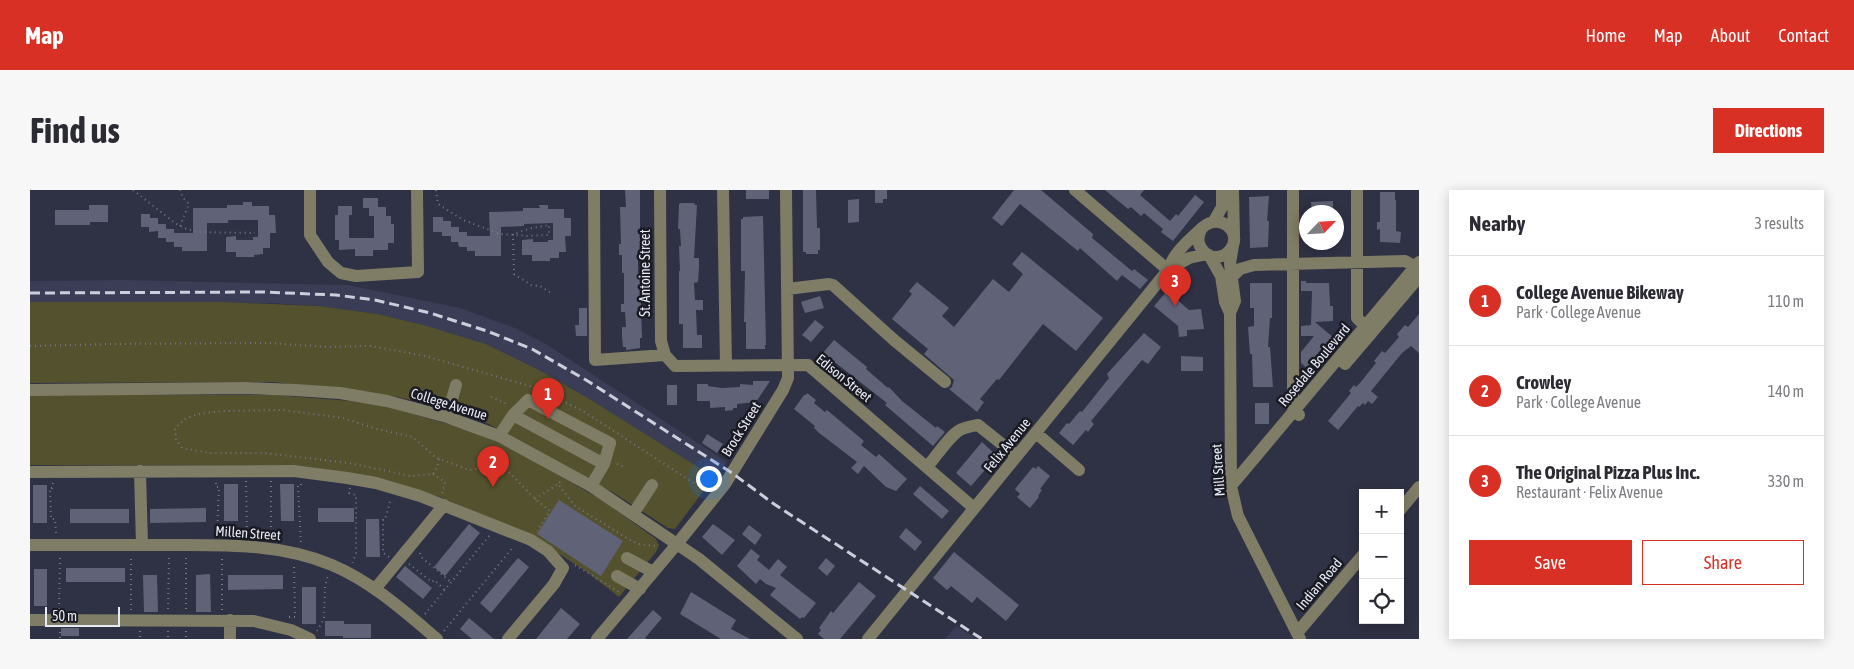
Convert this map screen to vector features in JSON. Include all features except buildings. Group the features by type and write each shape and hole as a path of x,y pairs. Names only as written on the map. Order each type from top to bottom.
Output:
{"street":[{"path":"310,190 310,235 328,262 340,273 356,276 418,272 417,190"},
{"path":"594,190 595,360 665,355"},
{"name":"St. Antoine Street","path":"660,190 661,341 665,355"},
{"path":"723,190 726,365"},
{"name":"Brock Street","path":"597,639 725,484 783,390 788,378 786,190"},
{"path":"1074,190 1168,270"},
{"path":"1222,190 1222,207 1198,240 1200,248 1208,255 1219,257 1228,252 1233,241"},
{"name":"Mill Street","path":"1233,190 1233,241 1230,264 1235,301 1230,313 1232,490 1238,516 1299,636"},
{"path":"1293,190 1293,408 1298,414"},
{"path":"1357,190 1357,318 1368,330"},
{"path":"1208,224 1227,225 1241,258 1254,265"},
{"name":"Felix Avenue","path":"868,639 1168,270 1180,248 1208,224"},
{"name":"Felix Avenue","path":"1168,270 1189,258 1208,255"},
{"name":"Mill Street","path":"1208,255 1221,276 1225,302 1230,313"},
{"path":"1232,277 1240,269 1254,265 1405,262 1418,268"},
{"name":"Rosedale Boulevard","path":"1232,490 1298,414 1418,268"},
{"path":"788,290 833,285 894,340 946,382"},
{"name":"Edison Street","path":"665,355 675,366 808,365 974,508"},
{"path":"447,417 456,384"},
{"name":"College Avenue","path":"30,390 235,388 295,390 340,393 387,401 447,417 499,436 591,486 699,559 797,639"},
{"path":"499,436 511,410 528,400 610,443 604,464 591,486"},
{"path":"511,410 604,464"},
{"path":"927,467 960,429 978,425 1017,456"},
{"path":"1036,433 1079,470"},
{"path":"140,471 142,545"},
{"path":"30,472 301,472 352,478 443,501 497,526 528,536 548,551 563,568 554,584 508,639"},
{"path":"633,514 652,485"},
{"path":"1404,505 1419,487"},
{"path":"375,589 402,563 411,545 443,501"},
{"name":"Millen Street","path":"30,545 247,546 301,554 348,573 375,589 440,635"},
{"path":"627,558 654,572"},
{"name":"Indian Road","path":"1299,636 1359,560"},
{"path":"617,576 640,589"},
{"path":"30,620 254,621 313,636"},
{"path":"226,620 230,639"}],"path":[{"path":"133,190 180,226 197,232 256,233"},
{"path":"180,190 183,198 189,204 180,226"},
{"path":"436,190 438,204 463,220 500,234 528,236 549,234 549,226 532,228 513,234"},
{"path":"513,234 514,274 531,286 540,286 551,293"},
{"path":"30,346 267,342 329,347 371,346 425,356 537,388 563,400 583,410 703,489"},
{"path":"491,397 511,410"},
{"path":"440,635 550,511 535,499 510,473 494,466 469,470 439,459 413,437 377,429 343,418 284,410 223,411 198,414 185,420 175,428 176,439 182,448 210,453 264,453 349,463 411,476 433,474 445,482 443,501"},
{"path":"433,474 439,459"},
{"path":"617,464 624,467"},
{"path":"216,471 216,487 219,487 217,535"},
{"path":"246,471 247,546"},
{"path":"270,548 271,471"},
{"path":"53,472 52,488 50,488 51,519 55,519 56,536"},
{"path":"301,472 301,486 298,486 301,544"},
{"path":"348,573 356,554 356,495 349,494 352,478"},
{"path":"535,499 561,481 566,484"},
{"path":"558,484 575,506 639,544 656,546"},
{"path":"393,488 385,520 382,520 383,553 432,582 434,580 445,590"},
{"path":"423,616 497,526"},
{"path":"411,545 419,551 421,557 451,582"},
{"path":"60,554 60,639"},
{"path":"131,554 131,620"},
{"path":"168,639 169,554"},
{"path":"186,554 186,639"},
{"path":"222,554 226,620"},
{"path":"283,628 286,618 294,617 294,562"},
{"path":"313,636 324,619 325,586 332,565"},
{"path":"575,565 619,592"}],"shaded area":[{"path":"123,280 348,285 460,308 515,328 546,344 727,462 714,477 588,398 539,370 486,344 427,326 378,314 319,306 269,303 30,302 30,281"},
{"path":"30,302 223,302 319,306 378,314 427,326 486,344 539,370 588,398 714,477 675,529 668,528 617,495 485,422 398,397 273,382 30,383"},
{"path":"30,395 275,395 385,406 472,431 519,452 605,502 656,539 659,545 656,552 619,597 587,572 530,535 440,497 373,477 304,466 30,465"},
{"path":"956,626 977,639 945,639"}],"railway":[{"path":"30,293 263,292 336,295 375,300 430,313 487,331 532,349 586,380 732,473 774,504 982,639"}],"place":[{"name":"The Original Pizza Plus Inc.","path":"1175,306"},
{"name":"College Avenue Bikeway","path":"548,419"},
{"name":"Crowley","path":"493,487"}]}
